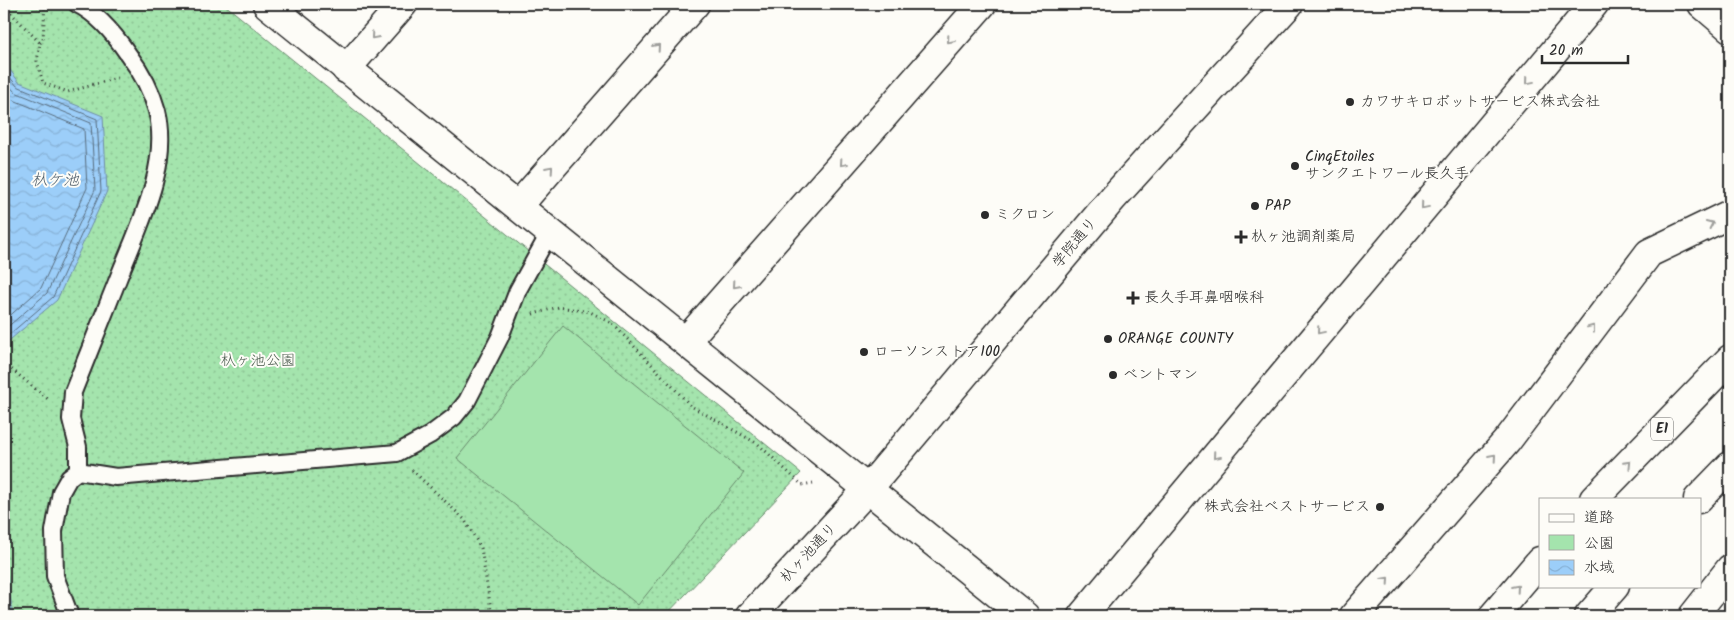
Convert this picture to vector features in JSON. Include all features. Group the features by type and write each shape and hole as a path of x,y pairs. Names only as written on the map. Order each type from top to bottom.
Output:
{"main road":[{"path":"267,4 1025,616"},
{"path":"346,68 403,4"},
{"path":"518,206 695,4"},
{"path":"686,341 982,4"},
{"name":"学院通り","path":"868,489 1113,198 1289,4"},
{"path":"1082,616 1594,4"},
{"path":"1702,4 1730,28"},
{"path":"1354,616 1508,441 1649,252 1730,214"},
{"name":"E1","path":"1595,498 1730,359"},
{"path":"1699,498 1730,466"},
{"name":"杁ヶ池通り","path":"750,616 868,489"},
{"path":"1493,616 1539,562"},
{"path":"1694,616 1730,569"},
{"path":"1589,616 1613,588"}],"lane":[{"path":"70,616 55,576 54,531 61,492 70,478 78,471 78,447 71,419 73,392 155,180 160,148 157,112 138,67 116,36 78,4"},
{"path":"78,471 116,477 397,453 430,435 454,417 467,401 506,322 518,290 550,232"}],"path":[{"path":"6,4 22,25 40,43"},
{"path":"45,4 43,40 40,43 36,61 43,83 68,92 130,74 138,67"},
{"path":"506,322 559,307 590,312 612,323 691,406 758,444 802,485 821,482"},
{"path":"4,363 43,394"},
{"path":"397,453 415,474 464,519 481,548 492,616"}],"green space":[{"name":"杁ヶ池公園","path":"4,4 224,4 801,473 665,616 4,616"},
{"path":"563,326 744,473 638,605 457,458"}],"water":[{"name":"杁ケ池","path":"4,62 19,82 103,116 107,191 57,300 4,345"},
{"path":"4,555 13,616 4,616"}],"place":[{"name":"カワサキロボットサービス株式会社","path":"1350,102"},
{"name":"CinqEtoiles サンクエトワール長久手","path":"1295,166"},
{"name":"PAP","path":"1255,206"},
{"name":"ミクロン","path":"985,215"},
{"name":"杁ヶ池調剤薬局","path":"1241,237"},
{"name":"長久手耳鼻咽喉科","path":"1133,298"},
{"name":"ORANGE COUNTY","path":"1108,339"},
{"name":"ローソンストア100","path":"864,352"},
{"name":"ベントマン","path":"1113,375"},
{"name":"株式会社ベストサービス","path":"1380,507"}]}
